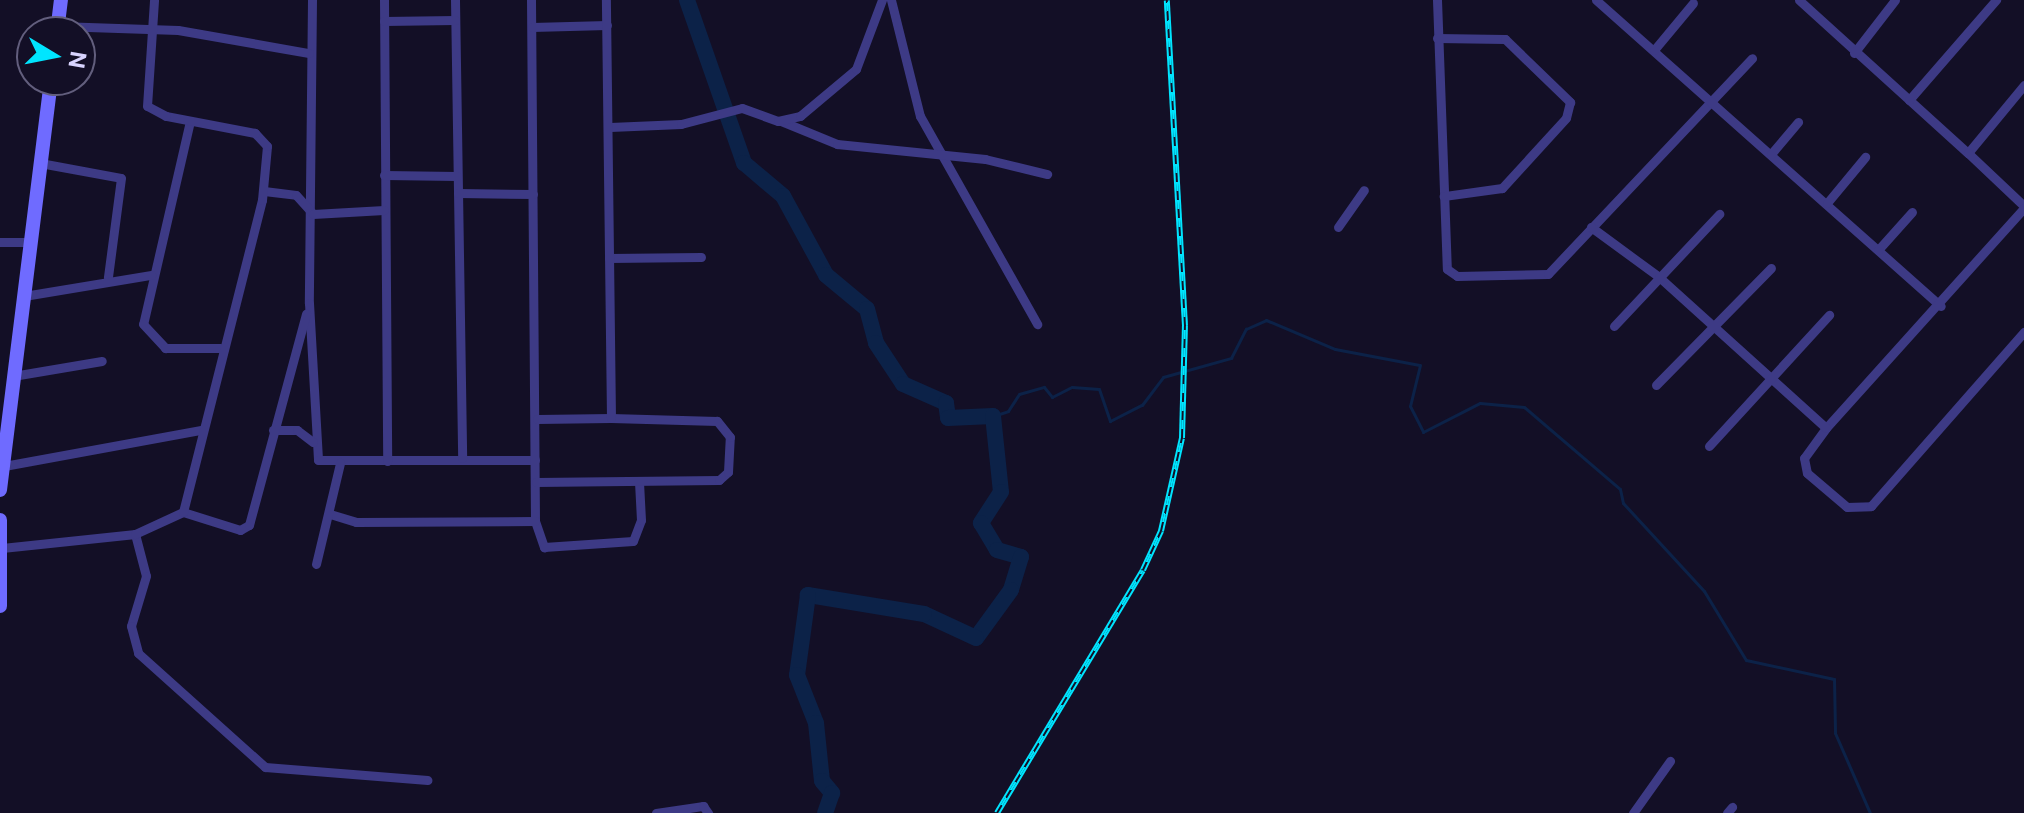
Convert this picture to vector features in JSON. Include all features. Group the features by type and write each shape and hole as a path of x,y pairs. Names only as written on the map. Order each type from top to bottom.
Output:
{"street":[{"path":"154,0 149,29 145,102 190,121 262,137 264,191 220,348 183,512"},
{"path":"312,0 309,53 313,214 309,303 313,442 318,460 340,463 462,458 535,460"},
{"path":"384,0 387,461"},
{"path":"455,0 462,458"},
{"path":"531,0 537,419 535,521 544,547 624,546 640,530 639,483"},
{"path":"606,0 610,127 611,418"},
{"path":"778,121 800,116 841,87 873,38 882,0"},
{"path":"891,0 908,78 938,154 1037,324"},
{"path":"1437,0 1447,269 1457,276 1548,274 1707,100 1752,58"},
{"path":"1596,0 1941,306"},
{"path":"1799,0 2024,207 1941,306 1826,428 1804,458 1807,473 1847,507 1871,506 2024,332"},
{"path":"1854,53 1895,0"},
{"path":"1909,100 1996,0"},
{"path":"1654,50 1693,3"},
{"path":"384,21 455,20"},
{"path":"532,27 607,25"},
{"path":"96,29 149,29 309,53"},
{"path":"1437,38 1505,39 1570,102 1566,118 1502,188 1444,196"},
{"path":"1968,153 2024,85"},
{"path":"0,490 4,466 5,400 13,376 49,96"},
{"path":"610,127 681,124 734,111 778,121 837,144 938,154 1047,174"},
{"path":"190,121 142,314 150,338 175,350 220,348"},
{"path":"1771,154 1798,122"},
{"path":"1827,203 1865,157"},
{"path":"40,163 121,178 108,277"},
{"path":"384,175 457,176"},
{"path":"1338,227 1364,190"},
{"path":"264,191 296,195 313,214"},
{"path":"458,193 533,194"},
{"path":"313,214 384,210"},
{"path":"1878,250 1912,212"},
{"path":"1614,326 1719,214"},
{"path":"1591,227 1659,277 1826,428"},
{"path":"0,242 32,242"},
{"path":"609,258 701,257"},
{"path":"1656,385 1771,268"},
{"path":"24,296 108,277 151,275"},
{"path":"2,548 135,534 183,512 240,530 249,525 309,303"},
{"path":"1709,446 1829,315"},
{"path":"13,376 102,361"},
{"path":"536,482 639,483 723,479 728,431 708,420 537,419"},
{"path":"4,466 200,430"},
{"path":"273,430 297,430 313,442"},
{"path":"316,564 340,463"},
{"path":"330,514 356,522 535,521"},
{"path":"0,520 0,606"},
{"path":"135,534 146,576 131,626 138,653 265,767 427,780"},
{"path":"1633,813 1670,761"},
{"path":"656,813 703,806 708,813"}],"waterway":[{"path":"687,0 744,163 783,196 826,275 867,309 876,343 903,384 946,403 948,418 993,416 1001,492 981,523 997,550 1021,557 1011,590 976,638 924,614 808,595 797,675 816,723 822,781 832,793 825,813"},
{"path":"993,416 1008,411 1019,394 1044,387 1052,397 1072,387 1099,389 1110,421 1142,405 1163,377 1231,358 1246,329 1266,320 1335,349 1420,365 1410,406 1423,432 1480,403 1524,407 1620,489 1623,503 1704,591 1746,660 1834,679 1835,733 1870,813"}],"railway":[{"path":"997,813 1143,570 1161,531 1182,438 1185,326 1167,0"}]}
